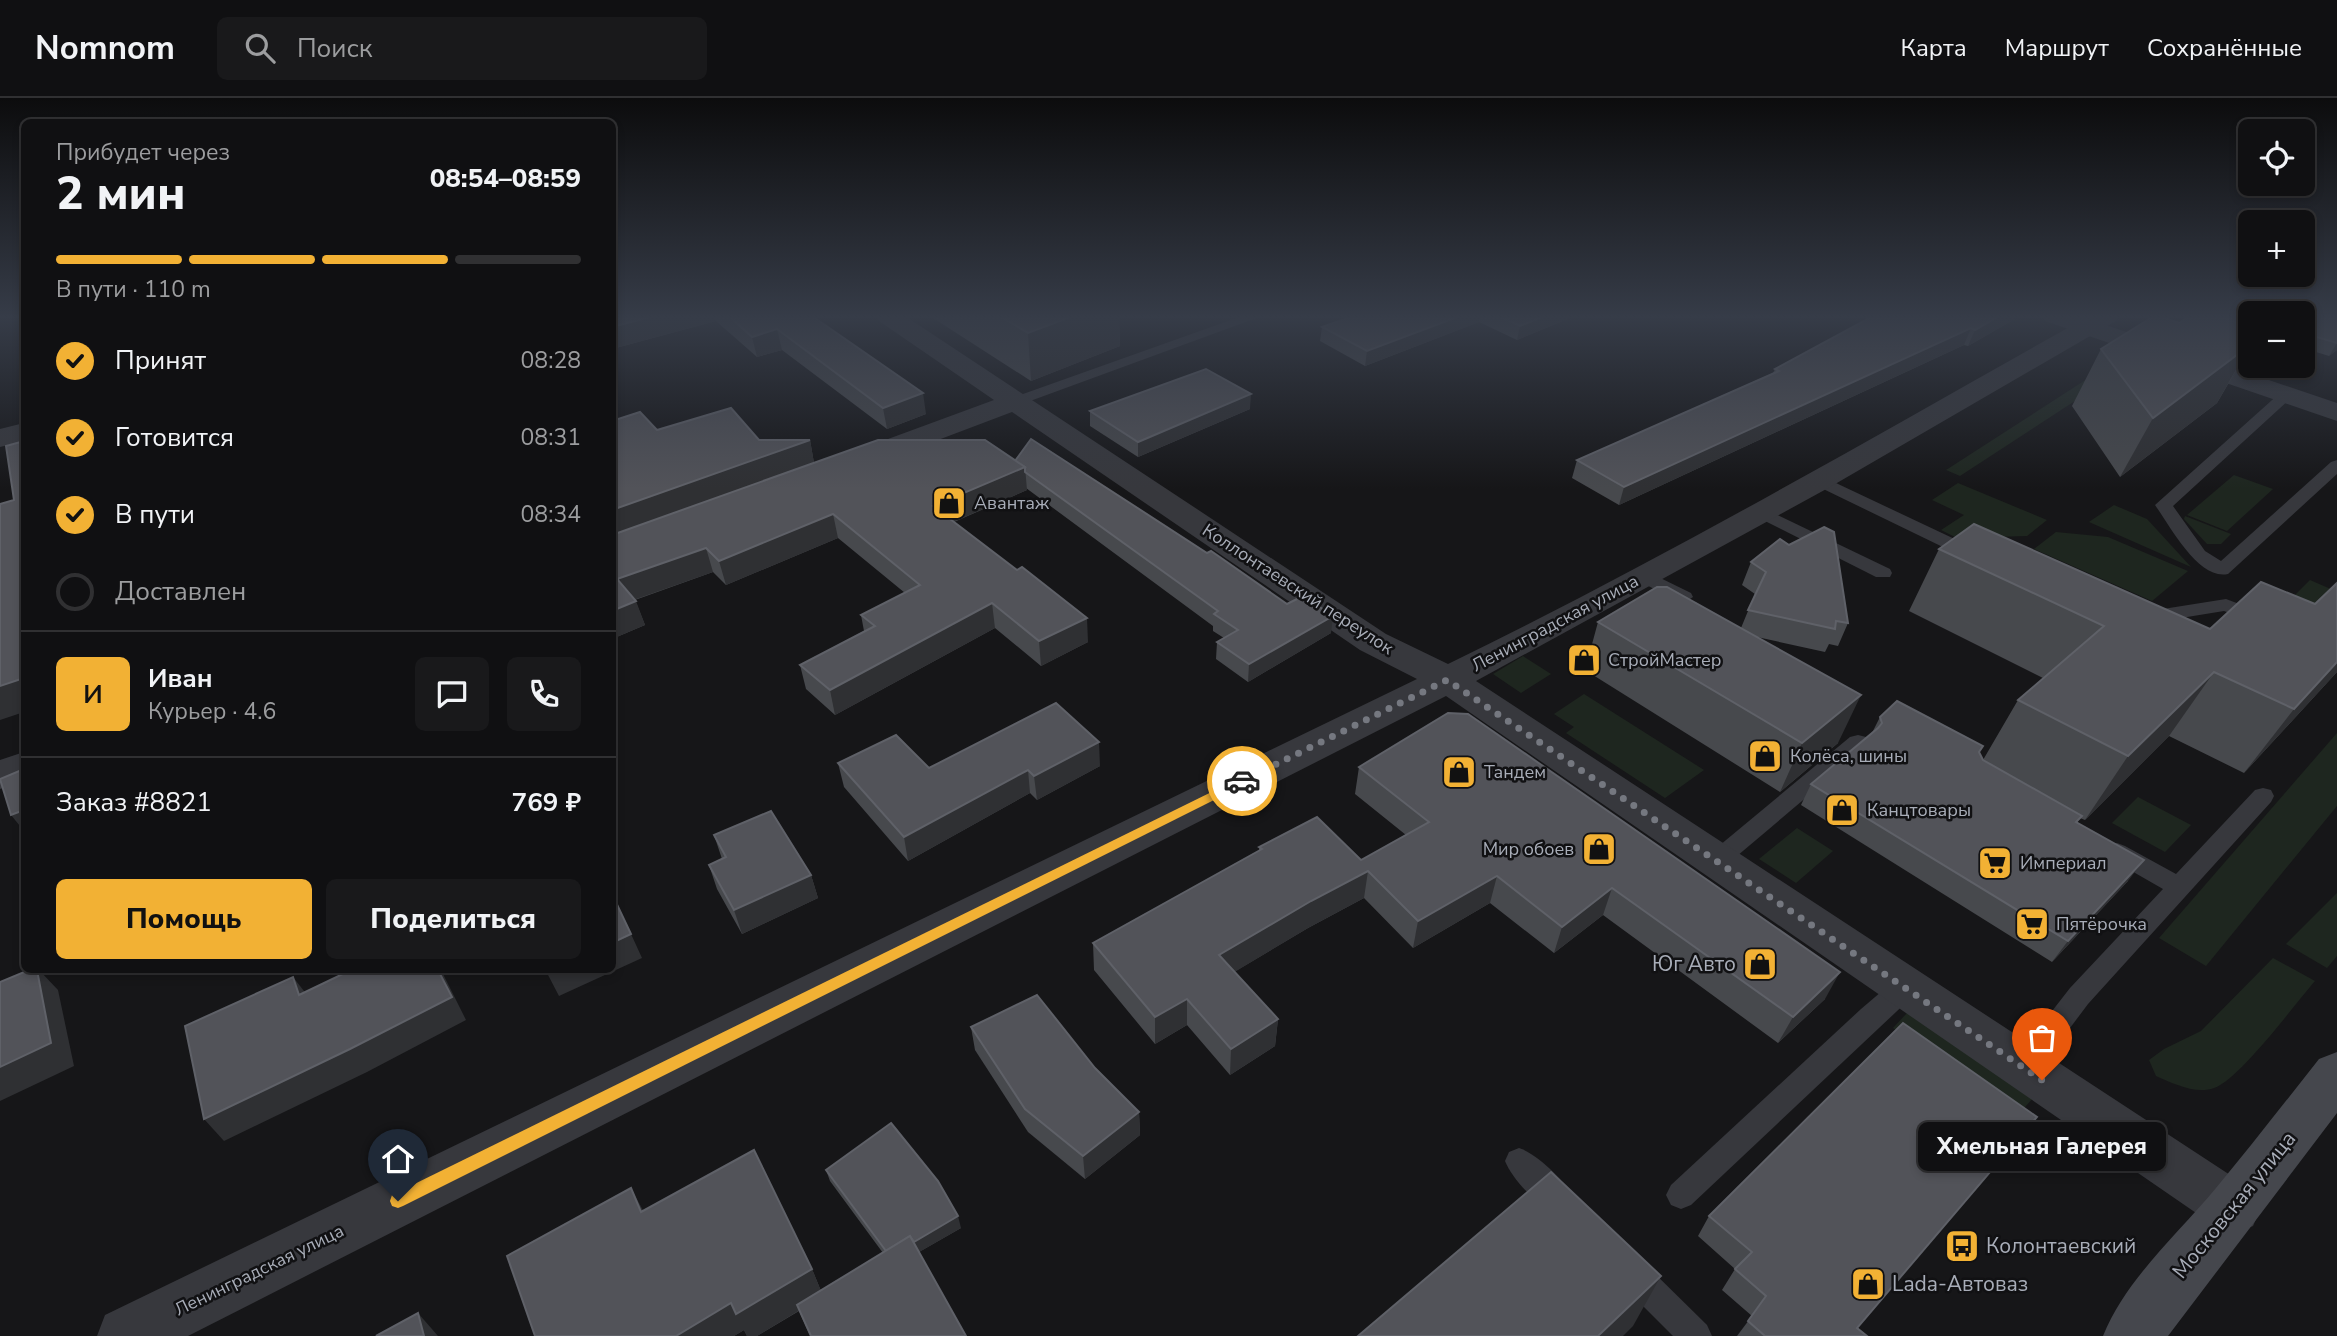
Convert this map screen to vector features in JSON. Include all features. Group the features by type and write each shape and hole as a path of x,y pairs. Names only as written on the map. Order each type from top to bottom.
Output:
{"main road":[{"name":"Московская улица","path":"2132,1336 2187,1262 2332,1090"}],"street":[{"name":"Коллонтаевский переулок","path":"976,374 1373,642 1447,680 2234,1208"},
{"name":"Ленинградская улица","path":"126,1336 1631,591 1761,512 2007,374"},
{"path":"2231,374 2337,412"},
{"path":"834,469 1017,401"},
{"path":"0,439 21,433"},
{"path":"0,775 21,767"}],"lane":[{"path":"1017,401 1093,374"},
{"path":"2222,570 2199,555 2164,505 2286,395"},
{"path":"2222,570 2337,466"},
{"path":"1819,480 1955,546 1973,571 1985,576"},
{"path":"1761,512 1883,573"},
{"path":"2222,570 2226,604"},
{"path":"1631,591 1684,597"},
{"path":"2129,620 2226,604 2280,627"},
{"path":"1716,860 1858,742"},
{"path":"2024,1068 2079,996 2263,796"},
{"path":"2097,841 2179,887"},
{"path":"1681,1195 1904,988"},
{"path":"1519,1161 1578,1219"},
{"path":"1617,1258 1696,1336"}],"shaded area":[{"path":"2095,374 2117,374 1960,476 1946,470"},
{"path":"2234,475 2273,489 2227,531 2187,515"},
{"path":"1958,483 2047,520 2027,536 1993,537 1965,542 1941,530 1964,515 1932,500"},
{"path":"2114,505 2147,519 2191,567 2089,522"},
{"path":"2185,516 2231,534 2221,544 2207,544 2184,519"},
{"path":"2056,532 2108,537 2188,571 2152,601 2034,549"},
{"path":"2310,580 2333,590 2308,614 2285,605"},
{"path":"1523,656 1551,674 1521,693 1493,674"},
{"path":"1584,694 1704,770 1665,798 1566,733 1574,727 1554,714"},
{"path":"2337,733 2337,806 2206,966 2159,938"},
{"path":"2138,797 2191,825 2165,852 2112,823"},
{"path":"1797,828 1833,851 1796,883 1759,859"},
{"path":"2337,893 2337,956 2327,968 2286,944"},
{"path":"2273,958 2315,981 2238,1071 2225,1082 2207,1090 2184,1087 2156,1076 2149,1060 2164,1049 2201,1031"},
{"path":"1908,1012 2033,1098 2018,1115 1893,1028"}],"building":[{"path":"837,374 895,374 923,393 883,408"},
{"path":"1193,374 1215,374 1251,394 1138,442 1090,411"},
{"path":"1773,374 1871,374 1624,487 1577,460"},
{"path":"2120,374 2212,374 2153,418"},
{"path":"731,408 759,440 810,440 616,509 616,420 640,412 657,430"},
{"path":"1031,439 1207,553 1211,551 1287,604 1303,596 1333,616 1249,664 1217,642 1238,630 1214,614 1218,611 1025,472 1025,467 1015,461"},
{"path":"878,440 985,440 1025,467 933,506 1017,570 1022,567 1087,618 1039,641 992,603 830,690 800,665 875,626 861,615 920,585 833,514 719,561 706,548 617,579 636,601 616,609 616,534"},
{"path":"21,442 21,679 0,686 0,504 14,500 6,446"},
{"path":"1974,524 2210,629 2261,582 2315,604 2337,583 2337,662 2294,709 2214,672 2128,756 2018,700 2104,626 1939,549"},
{"path":"1824,527 1834,532 1848,623 1836,621 1835,629 1748,610 1766,572 1751,562 1780,539 1789,545"},
{"path":"1657,587 1667,587 1861,695 1802,743 1598,622"},
{"path":"1897,701 1983,746 1979,752 1983,760 2082,816 2076,822 2144,860 2068,941 1811,784 1878,728 1882,723 1880,717"},
{"path":"1056,703 1099,742 1034,776 1028,770 904,837 838,763 896,735 929,768"},
{"path":"1448,713 1468,714 1840,972 1793,1017 1612,888 1562,927 1497,876 1418,921 1368,871 1219,955 1278,1019 1231,1049 1187,999 1155,1017 1093,943 1262,849 1259,847 1317,817 1361,860 1429,822 1359,767"},
{"path":"21,770 21,811 11,815 0,779"},
{"path":"771,811 811,875 734,910 709,865 726,857 714,835"},
{"path":"616,902 631,934 616,941"},
{"path":"22,973 38,973 51,1043 0,1067 0,982"},
{"path":"345,973 440,973 452,997 204,1119 185,1026 293,977 299,995"},
{"path":"1037,995 1095,1068 1139,1112 1083,1156 1025,1109 971,1027"},
{"path":"1903,1023 2037,1117 1857,1328 1867,1336 1765,1336 1748,1321 1766,1296 1735,1269 1752,1252 1709,1216"},
{"path":"891,1123 938,1181 958,1216 914,1242 910,1236 886,1251 826,1170"},
{"path":"754,1150 812,1269 736,1314 731,1303 676,1336 535,1336 507,1256 631,1188 641,1212"},
{"path":"1551,1172 1661,1276 1598,1336 1358,1336"},
{"path":"910,1236 966,1336 811,1336 797,1305"},
{"path":"418,1313 424,1336 376,1336"}],"way so far":[{"path":"1242,781 1447,680 2042,1080"}],"place":[{"name":"Авантаж","path":"949,503"},
{"name":"СтройМастер","path":"1584,660"},
{"name":"Колёса, шины","path":"1765,756"},
{"name":"Тандем","path":"1459,772"},
{"name":"Канцтовары","path":"1842,810"},
{"name":"Мир обоев","path":"1599,849"},
{"name":"Империал","path":"1995,863"},
{"name":"Пятёрочка","path":"2032,924"},
{"name":"Юг Авто","path":"1760,964"},
{"name":"Хмельная Галерея","path":"2042,1080"},
{"name":"Колонтаевский","path":"1962,1246"},
{"name":"Lada-Автоваз","path":"1868,1284"}],"route":[{"path":"398,1201 1242,781"}]}
